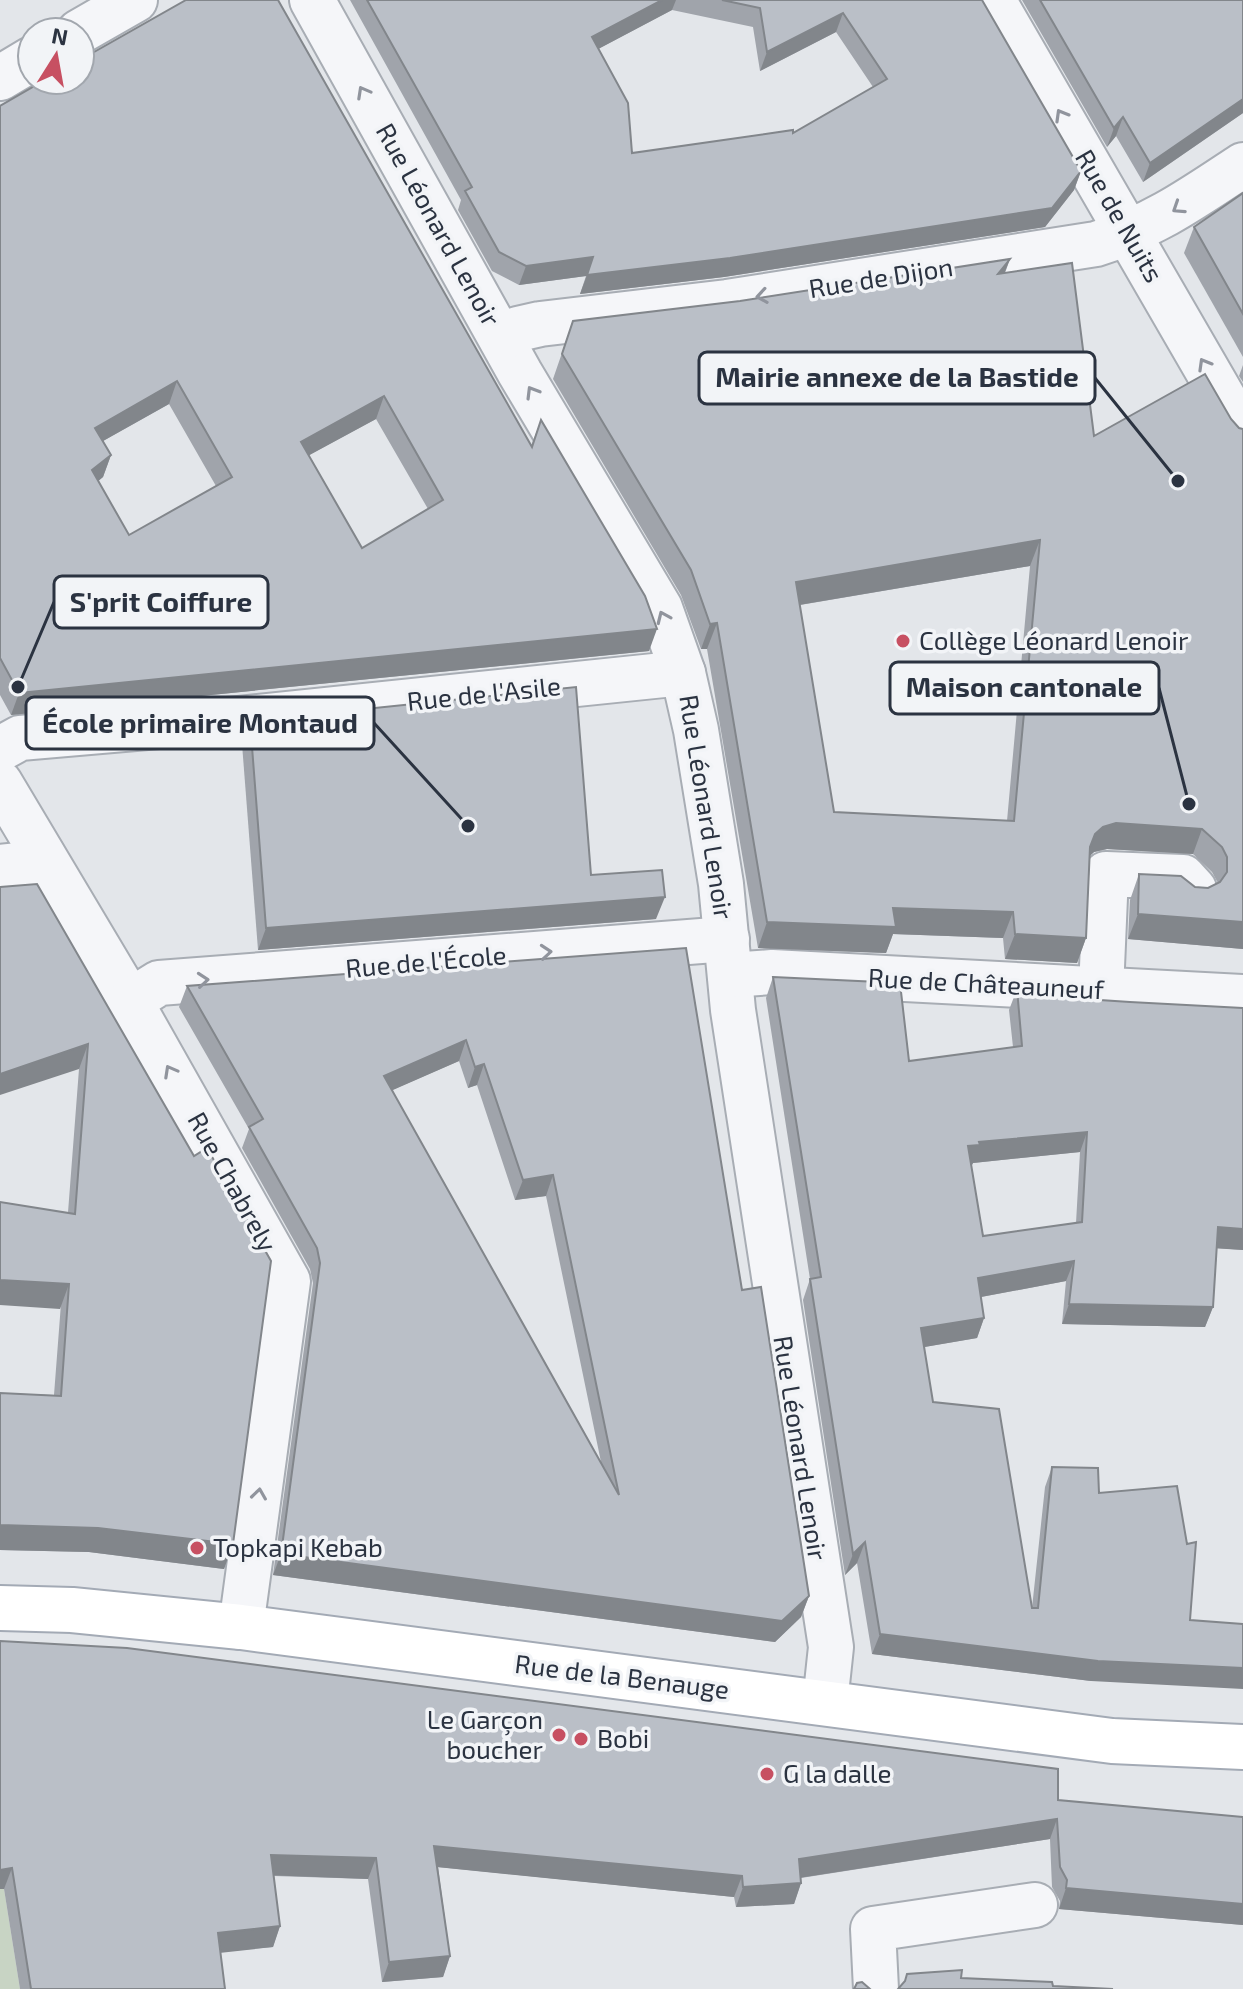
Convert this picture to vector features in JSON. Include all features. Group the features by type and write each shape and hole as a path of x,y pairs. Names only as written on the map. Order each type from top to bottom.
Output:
{"main road":[{"name":"Rue de la Benauge","path":"0,1608 72,1610 241,1627 1112,1741 1243,1747"}],"street":[{"path":"96,22 135,0"},
{"name":"Rue Léonard Lenoir","path":"312,0 502,339 660,608 683,673 696,730 721,884 733,1010 831,1647 825,1703"},
{"name":"Rue de Nuits","path":"993,0 1243,432"},
{"name":"Rue de Dijon","path":"502,339 518,329 540,324 727,302 1096,244 1129,234 1161,219 1243,165"},
{"name":"Rue de l'Asile","path":"0,749 20,738 683,673"},
{"name":"Rue Chabrely","path":"0,783 130,1001 288,1281 241,1627"},
{"path":"0,867 27,864 43,856"},
{"path":"1101,990 1106,874 1183,877 1194,889"},
{"name":"Rue de Châteauneuf","path":"728,957 772,972 1243,997"},
{"name":"Rue de l'École","path":"130,1001 159,983 728,957"},
{"path":"876,1989 873,1929 1035,1905"}],"green space":[{"path":"0,1889 4,1889 20,1989 0,1989"}],"building":[{"path":"186,0 278,0 532,447 541,420 645,596 657,629 19,693 0,658 0,106 17,96 96,96 96,51","holes":["177,381 232,477 129,535 92,470 111,455 95,428","384,396 443,500 362,548 301,442"]},
{"path":"367,0 662,0 592,37 628,103 632,153 793,130 793,133 887,79 843,13 767,52 760,8 722,0 982,0 1081,171 1052,208 730,258 587,275 593,257 526,266 499,252 465,191 472,187"},
{"path":"1040,0 1243,0 1243,99 1150,163 1123,117 1114,128"},
{"path":"1243,193 1243,314 1194,227"},
{"path":"1010,259 998,274 1072,263 1094,436 1205,374 1231,419 1243,429 1243,922 1138,914 1139,874 1181,876 1195,887 1208,888 1220,882 1227,872 1227,857 1222,847 1202,829 1116,823 1103,827 1095,834 1090,847 1086,938 1015,934 1013,912 893,908 896,927 767,922 717,623 710,624 691,570 562,354 573,321 740,301","holes":["1040,540 1014,821 834,812 796,582"]},
{"path":"576,687 591,875 662,870 665,897 266,928 250,721"},
{"path":"37,884 194,1156 207,1148 271,1261 233,1544 98,1528 0,1525 0,1393 61,1396 69,1284 0,1280 0,1202 75,1214 88,1044 0,1074 0,887"},
{"path":"686,948 742,1290 761,1287 809,1596 782,1621 281,1554 320,1263 317,1248 249,1127 263,1119 187,986","holes":["466,1040 475,1067 484,1064 523,1180 553,1175 619,1495 384,1076"]},
{"path":"773,977 900,983 909,1061 1022,1046 1017,989 1085,993 1085,999 1243,1008 1243,1229 1218,1227 1213,1307 1069,1304 1074,1261 978,1278 984,1318 921,1328 933,1402 999,1409 1032,1608 1038,1608 1052,1467 1098,1468 1099,1493 1177,1486 1187,1544 1196,1542 1190,1620 1243,1624 1243,1668 1098,1661 880,1634 865,1542 853,1554 810,1279 821,1277","holes":["1087,1132 1082,1222 983,1236 968,1146 980,1145 979,1142"]},
{"path":"0,1641 127,1648 1058,1769 1058,1800 1243,1817 1243,1904 1066,1888 1067,1880 1060,1867 1057,1819 799,1859 801,1883 743,1887 742,1876 434,1846 450,1956 389,1962 376,1858 271,1855 280,1926 218,1933 225,1989 31,1989 12,1868 0,1870"},
{"path":"962,1970 961,1978 1052,1982 1053,1986 1113,1989 898,1989 907,1974"},
{"path":"862,1982 870,1989 854,1989 857,1983"}],"place":[{"name":"Mairie annexe de la Bastide","path":"1178,481"},
{"name":"Collège Léonard Lenoir","path":"903,641"},
{"name":"S'prit Coiffure","path":"18,687"},
{"name":"Maison cantonale","path":"1189,804"},
{"name":"École primaire Montaud","path":"468,826"},
{"name":"Topkapi Kebab","path":"197,1548"},
{"name":"Le Garçon boucher","path":"559,1735"},
{"name":"Bobi","path":"581,1739"},
{"name":"G la dalle","path":"767,1774"}]}
